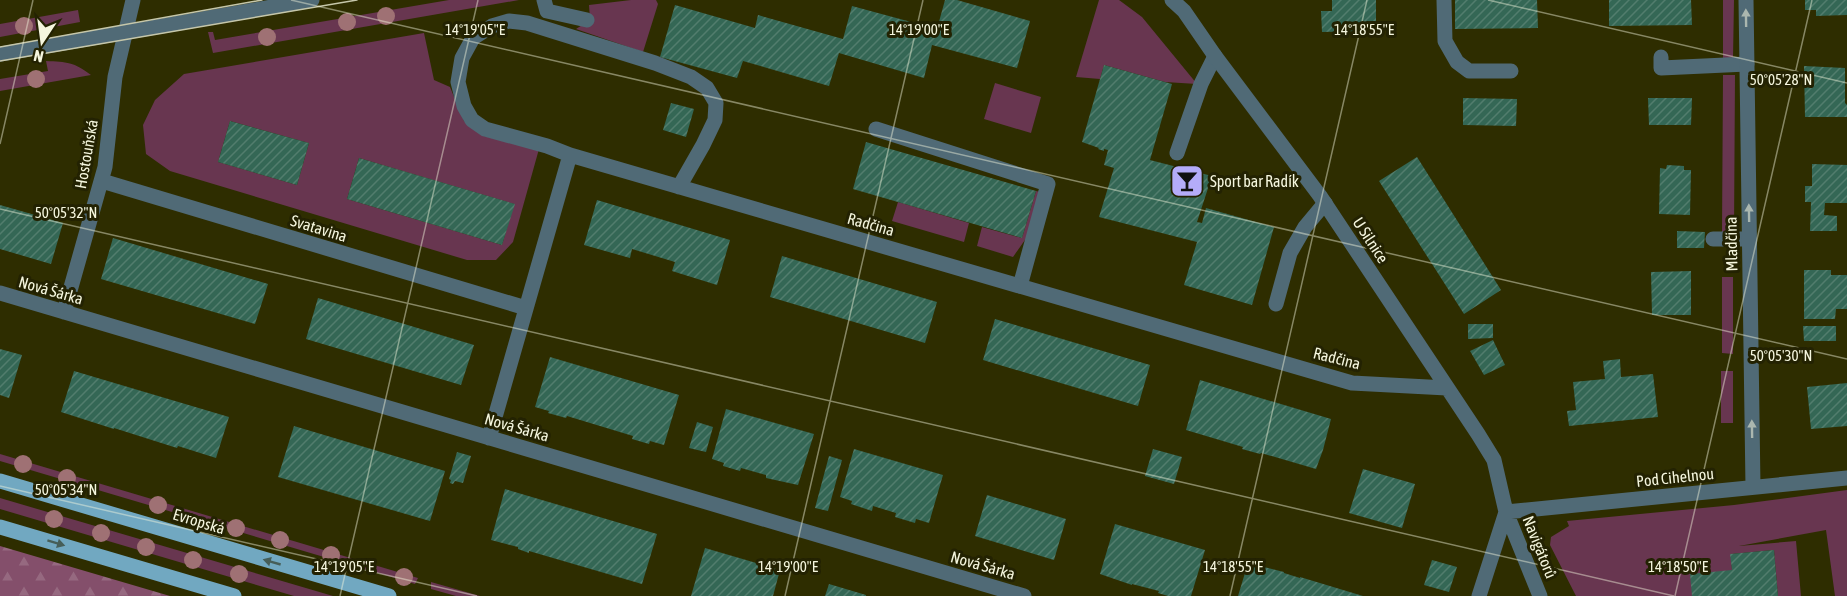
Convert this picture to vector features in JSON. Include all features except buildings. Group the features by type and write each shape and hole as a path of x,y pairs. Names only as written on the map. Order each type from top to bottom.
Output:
{"main road":[{"name":"Evropská","path":"0,481 388,596"},
{"path":"0,527 234,596"}],"street":[{"name":"Hostouňská","path":"64,312 102,181 115,77 133,0"},
{"path":"0,54 312,0"},
{"path":"544,0 547,10 587,20"},
{"path":"1444,0 1445,41 1457,62 1468,70 1511,71"},
{"name":"Mladčina","path":"1746,0 1753,487"},
{"name":"U Silnice","path":"1175,1 1325,203 1478,434 1494,460 1506,512"},
{"name":"Radčina","path":"679,187 715,120 716,103 707,88 691,77 655,63 527,23 509,21 492,26 473,38 462,58 458,82 464,106 472,120 485,129 679,187 1352,382 1447,388"},
{"path":"1177,153 1201,84 1215,56"},
{"path":"1661,57 1661,68 1747,64"},
{"path":"876,129 1048,184 1020,286"},
{"path":"489,438 570,155"},
{"name":"Svatavina","path":"102,181 526,308"},
{"path":"1276,304 1290,253 1305,227 1325,203"},
{"path":"1713,239 1749,239"},
{"name":"Nová Šárka","path":"0,293 1024,596"},
{"name":"Pod Cihelnou","path":"1506,512 1847,478"},
{"path":"1479,596 1506,512"},
{"name":"Navigátorů","path":"1506,512 1540,596"}],"shaded area":[{"path":"449,0 519,0 213,53 208,32 213,32 215,40"},
{"path":"631,0 656,0 658,4 643,52 576,29 590,20 589,5"},
{"path":"1099,0 1119,0 1142,17 1197,84 1165,82 1104,65 1100,79 1076,77"},
{"path":"1723,0 1734,0 1733,58 1723,58"},
{"path":"78,10 80,22 0,37 0,24"},
{"path":"424,33 434,80 450,87 464,121 484,136 539,149 513,242 496,260 467,260 170,171 146,154 143,125 155,100 184,74","holes":["230,121 309,143 297,185 218,162","359,158 514,204 502,245 347,199"]},
{"path":"46,61 70,63 91,75 0,91 0,79 48,71"},
{"path":"1723,75 1735,75 1734,232 1722,232"},
{"path":"995,83 1041,97 1031,133 984,119"},
{"path":"1036,191 1040,192 1027,237 1013,257 977,246 982,227 1022,238"},
{"path":"898,202 969,223 964,242 892,221"},
{"path":"1722,277 1733,277 1733,354 1722,353"},
{"path":"1721,371 1733,371 1733,423 1721,423"},
{"path":"0,454 418,578 415,584 0,461"},
{"path":"1847,490 1847,596 1835,596 1826,530 1739,546 1796,541 1801,596 1778,596 1774,550 1731,554 1732,570 1692,596 1576,596 1550,545 1551,537 1569,526 1567,521 1734,505"},
{"path":"0,498 333,596 294,596 0,509"},
{"path":"431,582 480,596 456,596 431,589"}],"green space":[{"path":"0,546 170,596 0,596"}],"tram line":[{"path":"0,47 262,0"},
{"path":"0,61 357,0"}],"place":[{"name":"Sport bar Radík","path":"1187,181"}]}
